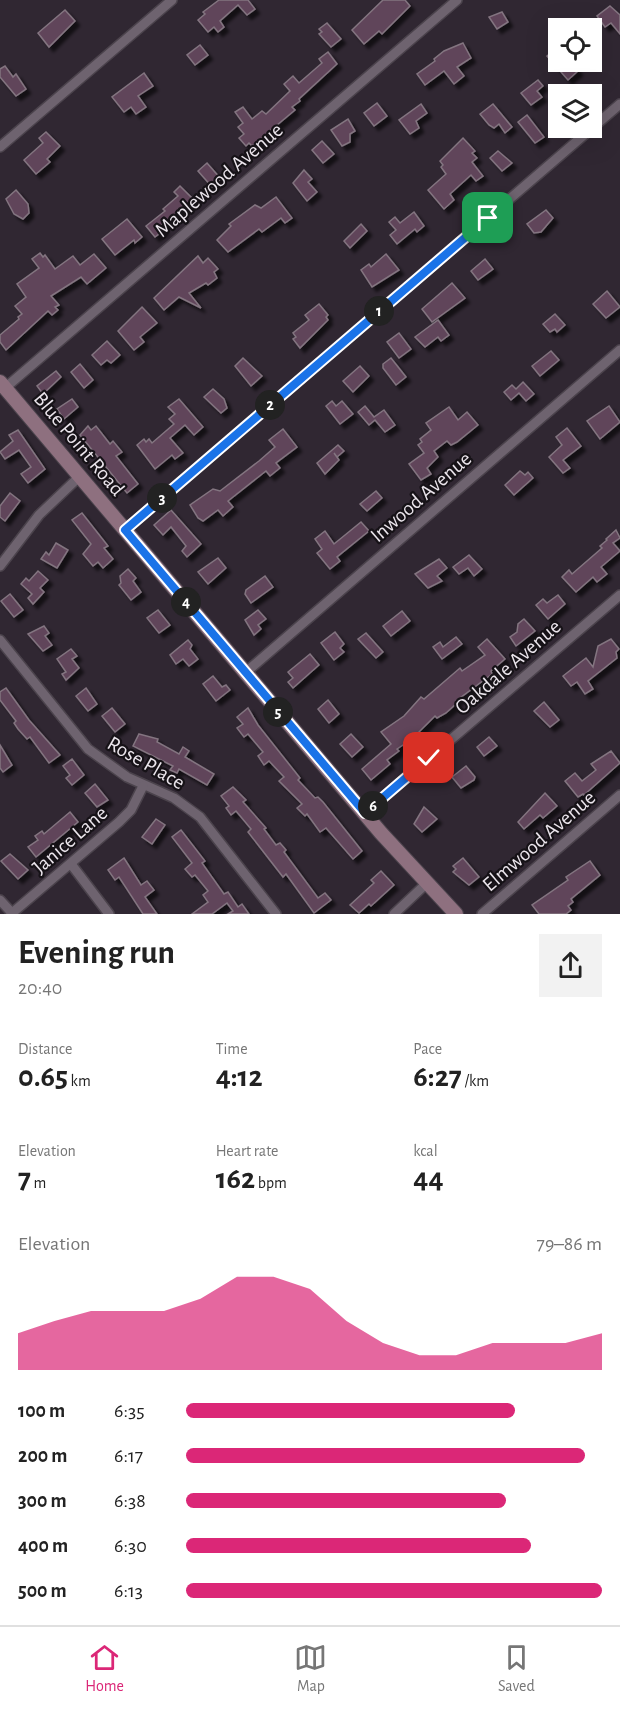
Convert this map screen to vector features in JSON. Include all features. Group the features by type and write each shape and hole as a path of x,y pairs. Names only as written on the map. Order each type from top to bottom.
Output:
{"street":[{"path":"0,147 172,0"},
{"name":"Maplewood Avenue","path":"3,385 457,0"},
{"path":"125,530 620,104"},
{"name":"Inwood Avenue","path":"245,673 620,350"},
{"name":"Blue Point Road","path":"3,385 381,833 456,914"},
{"path":"0,566 44,509 79,477"},
{"name":"Oakdale Avenue","path":"365,813 620,595"},
{"name":"Rose Place","path":"0,640 88,749 109,766 143,786 174,798 200,817 276,914"},
{"name":"Janice Lane","path":"12,914 130,810 143,786"},
{"name":"Elmwood Avenue","path":"482,914 620,795"},
{"path":"71,864 109,914"},
{"path":"394,914 428,882"},
{"path":"0,900 12,914"}],"building":[{"path":"219,0 248,0 255,9 247,15 238,5 220,21 224,27 218,32 214,27 208,32 198,20 205,14 203,12"},
{"path":"383,0 405,0 410,6 382,34 379,31 364,44 352,30"},
{"path":"610,6 620,15 620,34 611,23 605,27 602,18 597,16"},
{"path":"65,10 75,21 49,47 38,33"},
{"path":"502,12 508,22 497,29 489,17"},
{"path":"327,23 341,39 331,47 319,34 322,32 319,29"},
{"path":"463,43 471,58 457,67 464,76 454,84 444,71 425,85 417,74 444,51"},
{"path":"200,45 208,55 195,65 187,55"},
{"path":"328,52 337,64 299,99 300,101 292,107 295,110 252,146 249,143 246,146 239,138 244,134 238,127 243,123 235,112 243,107 252,119 262,111 266,114 290,91 284,84 293,76 299,83 322,63 319,59"},
{"path":"5,66 13,77 16,74 26,89 16,96 0,77 0,69"},
{"path":"561,72 577,72 568,80"},
{"path":"144,73 153,86 138,96 146,107 136,114 131,107 124,112 112,97"},
{"path":"538,80 543,86 537,91 542,97 531,105 521,93"},
{"path":"377,103 387,116 374,126 364,113"},
{"path":"421,104 427,113 416,121 419,128 410,134 399,120"},
{"path":"493,104 512,127 505,133 499,124 494,128 480,114"},
{"path":"527,115 544,137 535,143 518,122"},
{"path":"348,119 355,131 350,134 350,142 342,146 331,130"},
{"path":"46,132 60,146 47,159 50,162 36,174 24,160 43,143 39,138"},
{"path":"463,138 475,151 472,153 477,158 472,162 483,176 476,181 471,175 450,194 454,200 444,209 428,190 446,174 440,161"},
{"path":"322,141 334,154 323,163 312,150"},
{"path":"498,151 512,163 502,171 490,158"},
{"path":"207,163 221,179 212,187 198,171"},
{"path":"304,170 312,179 308,182 317,192 307,201 293,183"},
{"path":"180,186 195,201 162,225 164,230 155,237 146,226 165,211 163,209 178,196 174,192"},
{"path":"16,190 28,204 29,213 23,219 14,214 6,199"},
{"path":"276,197 292,218 285,223 281,218 262,232 259,229 228,252 217,240 231,226 229,224 255,205 261,208"},
{"path":"546,210 553,218 541,232 534,233 527,224"},
{"path":"414,212 424,226 417,232 415,229 397,244 390,235 396,230 389,222 395,217 400,223"},
{"path":"127,219 142,237 135,243 134,240 115,255 102,239"},
{"path":"361,224 367,231 350,248 344,241"},
{"path":"40,253 43,257 45,255 55,269 73,256 80,265 94,254 106,268 87,284 81,277 51,296 59,305 55,307 58,310 52,315 48,311 6,350 0,342 0,335 19,319 18,317 22,314 15,306 26,297 17,284 39,268 32,259"},
{"path":"386,254 399,270 372,287 361,270 369,264 371,267"},
{"path":"198,256 203,263 208,258 218,269 214,272 217,278 208,285 206,283 189,293 201,308 179,297 164,310 154,298"},
{"path":"485,259 493,269 478,280 471,271"},
{"path":"452,283 465,298 432,322 422,309"},
{"path":"607,291 620,307 606,318 593,304"},
{"path":"319,304 328,315 326,317 328,320 300,348 293,339 296,337 293,333 309,320 305,315"},
{"path":"142,307 157,323 140,337 144,342 134,350 118,331"},
{"path":"555,314 565,325 557,332 555,329 550,332 543,324"},
{"path":"438,320 449,335 441,341 438,337 425,347 415,337"},
{"path":"399,333 411,349 399,358 387,342"},
{"path":"107,341 120,355 111,363 107,360 101,365 92,355"},
{"path":"551,351 559,360 540,376 532,366"},
{"path":"243,358 262,376 251,386 235,366"},
{"path":"391,358 406,377 396,385 383,368 383,364"},
{"path":"80,364 93,380 84,388 71,372"},
{"path":"360,366 369,376 353,392 343,381"},
{"path":"56,371 61,377 43,394 37,386"},
{"path":"523,382 534,394 526,401 519,393 511,400 504,392 512,385 516,389"},
{"path":"213,389 224,399 227,408 221,413 204,397"},
{"path":"72,399 78,407 64,419 57,409"},
{"path":"179,399 203,427 194,435 185,425 170,438 183,453 175,459 172,455 155,469 137,445 144,439 146,442 149,439 152,443 174,424 169,419 175,414 168,407"},
{"path":"332,401 336,406 342,401 353,414 340,424 326,406"},
{"path":"365,406 374,417 384,410 395,425 385,432 375,420 369,425 358,412"},
{"path":"609,406 620,422 600,439 587,421"},
{"path":"449,407 458,420 467,412 478,425 457,442 451,445 447,441 434,451 438,457 427,468 431,474 421,480 409,464 424,453 418,445 422,442 420,439 431,430 426,423"},
{"path":"88,426 91,430 96,426 110,444 113,441 122,452 116,456 138,484 127,493 80,435"},
{"path":"567,428 581,446 563,460 570,468 563,473 549,457 562,445 556,437"},
{"path":"283,429 297,447 276,463 280,468 270,476 266,471 228,501 233,507 223,516 218,510 203,521 198,518 190,505 213,489 220,491 259,461 275,447 269,440"},
{"path":"18,430 45,469 28,483 21,474 31,467 19,450 5,459 0,452 13,441 9,435"},
{"path":"338,445 344,451 337,457 334,453 339,460 325,474 317,463"},
{"path":"520,471 525,475 528,472 533,478 514,495 505,485"},
{"path":"376,491 382,498 367,511 360,504"},
{"path":"10,493 20,501 5,521 0,517 0,506"},
{"path":"171,510 201,544 187,557 182,551 186,546 171,527 163,535 154,525"},
{"path":"82,513 108,546 104,548 113,559 103,568 98,562 93,566 83,554 91,544 72,520"},
{"path":"361,522 369,531 337,557 340,561 330,569 317,553 322,549 315,539 325,531 334,544"},
{"path":"616,530 620,538 613,543 620,551 601,567 607,574 597,582 593,577 576,592 562,577 569,570 572,574 602,548 600,546"},
{"path":"56,543 68,550 57,568 41,559 46,552 49,555"},
{"path":"469,555 482,569 474,576 468,568 459,574 453,567"},
{"path":"218,558 226,568 208,584 198,572"},
{"path":"439,559 447,568 437,576 442,581 428,588 415,574"},
{"path":"128,569 136,578 133,581 141,592 131,600 119,585 120,576"},
{"path":"38,571 48,580 40,588 44,592 33,604 28,598 32,594 21,584 26,578 29,581"},
{"path":"265,576 273,587 251,603 245,594 246,590"},
{"path":"10,594 23,610 14,617 1,601"},
{"path":"558,595 565,604 548,619 536,605 543,599 547,603"},
{"path":"158,610 170,625 159,633 147,618"},
{"path":"258,610 266,619 258,625 261,629 254,635 245,620"},
{"path":"402,611 410,621 391,636 383,626"},
{"path":"524,619 535,631 516,646 510,637 517,632 518,624"},
{"path":"44,626 49,633 45,636 52,645 43,651 28,634"},
{"path":"335,632 344,644 340,648 344,652 334,660 321,643"},
{"path":"366,633 383,652 376,658 358,639"},
{"path":"456,637 462,644 442,659 433,647 440,642 443,647"},
{"path":"487,639 505,659 491,671 492,674 456,701 457,703 446,713 437,718 435,716 412,739 397,749 399,751 387,760 390,764 371,780 362,769 391,744 381,732 404,716 421,697 424,699 460,668 462,671 485,655 478,647"},
{"path":"611,639 619,649 616,652 617,658 588,681 593,689 585,694 577,682 571,686 563,676 586,658 593,667 598,646"},
{"path":"188,640 192,645 190,649 198,659 189,666 183,659 176,664 170,655"},
{"path":"71,649 77,656 72,659 79,668 66,680 62,674 66,672 57,659"},
{"path":"310,654 319,665 293,688 288,682 293,678 288,672"},
{"path":"213,676 222,687 226,685 230,690 216,701 203,684"},
{"path":"6,688 29,720 60,755 49,763 30,737 27,739 18,729 14,723 16,721 0,700 0,692"},
{"path":"86,688 97,704 88,711 76,696"},
{"path":"328,700 339,714 329,723 318,709"},
{"path":"544,702 559,720 550,727 534,711"},
{"path":"112,708 125,724 115,732 102,716"},
{"path":"248,708 258,725 300,778 298,780 315,798 318,797 323,802 362,851 353,859 326,828 320,832 307,814 305,816 297,808 302,804 279,781 284,777 269,761 264,765 258,756 263,752 248,734 244,737 237,728 243,724 237,717"},
{"path":"139,734 158,739 157,742 179,754 183,747 189,751 185,757 214,774 207,785 179,769 177,773 170,770 173,766 133,746"},
{"path":"351,734 363,747 352,757 340,744"},
{"path":"489,737 497,746 484,756 477,747"},
{"path":"0,745 12,765 3,772 0,768"},
{"path":"611,751 620,763 584,795 578,797 565,781 575,773 582,781 596,770 591,764"},
{"path":"72,759 84,775 72,785 66,778 70,775 63,766"},
{"path":"466,766 475,777 461,788 452,777"},
{"path":"95,784 108,800 97,807 85,793"},
{"path":"233,787 246,800 243,802 266,828 264,829 276,845 280,843 286,850 284,852 318,898 325,893 331,900 314,913 286,874 283,877 248,832 251,829 236,811 231,815 226,808 229,806 221,796"},
{"path":"545,793 557,806 543,818 540,815 524,829 518,822"},
{"path":"424,807 437,819 422,832 414,824"},
{"path":"70,812 78,822 36,857 28,847 38,840 35,836 42,831 44,834"},
{"path":"156,819 165,825 152,844 142,837"},
{"path":"181,830 205,861 202,863 224,894 228,892 238,907 242,904 249,914 228,914 233,911 227,903 212,914 192,914 208,902 203,895 208,891 195,875 192,877 185,869 192,863 172,837"},
{"path":"10,854 28,870 18,879 1,861"},
{"path":"124,858 141,885 147,881 154,890 145,897 157,914 143,914 119,877 115,880 108,870"},
{"path":"463,858 479,877 469,885 453,872 456,869 453,866"},
{"path":"590,861 600,875 571,899 573,902 568,906 571,910 566,914 539,914 532,905 568,880 566,877"},
{"path":"381,871 394,885 371,906 369,904 359,913 350,905 374,883 371,880"}],"route":[{"path":"429,758 365,813 125,530 488,218"}]}
